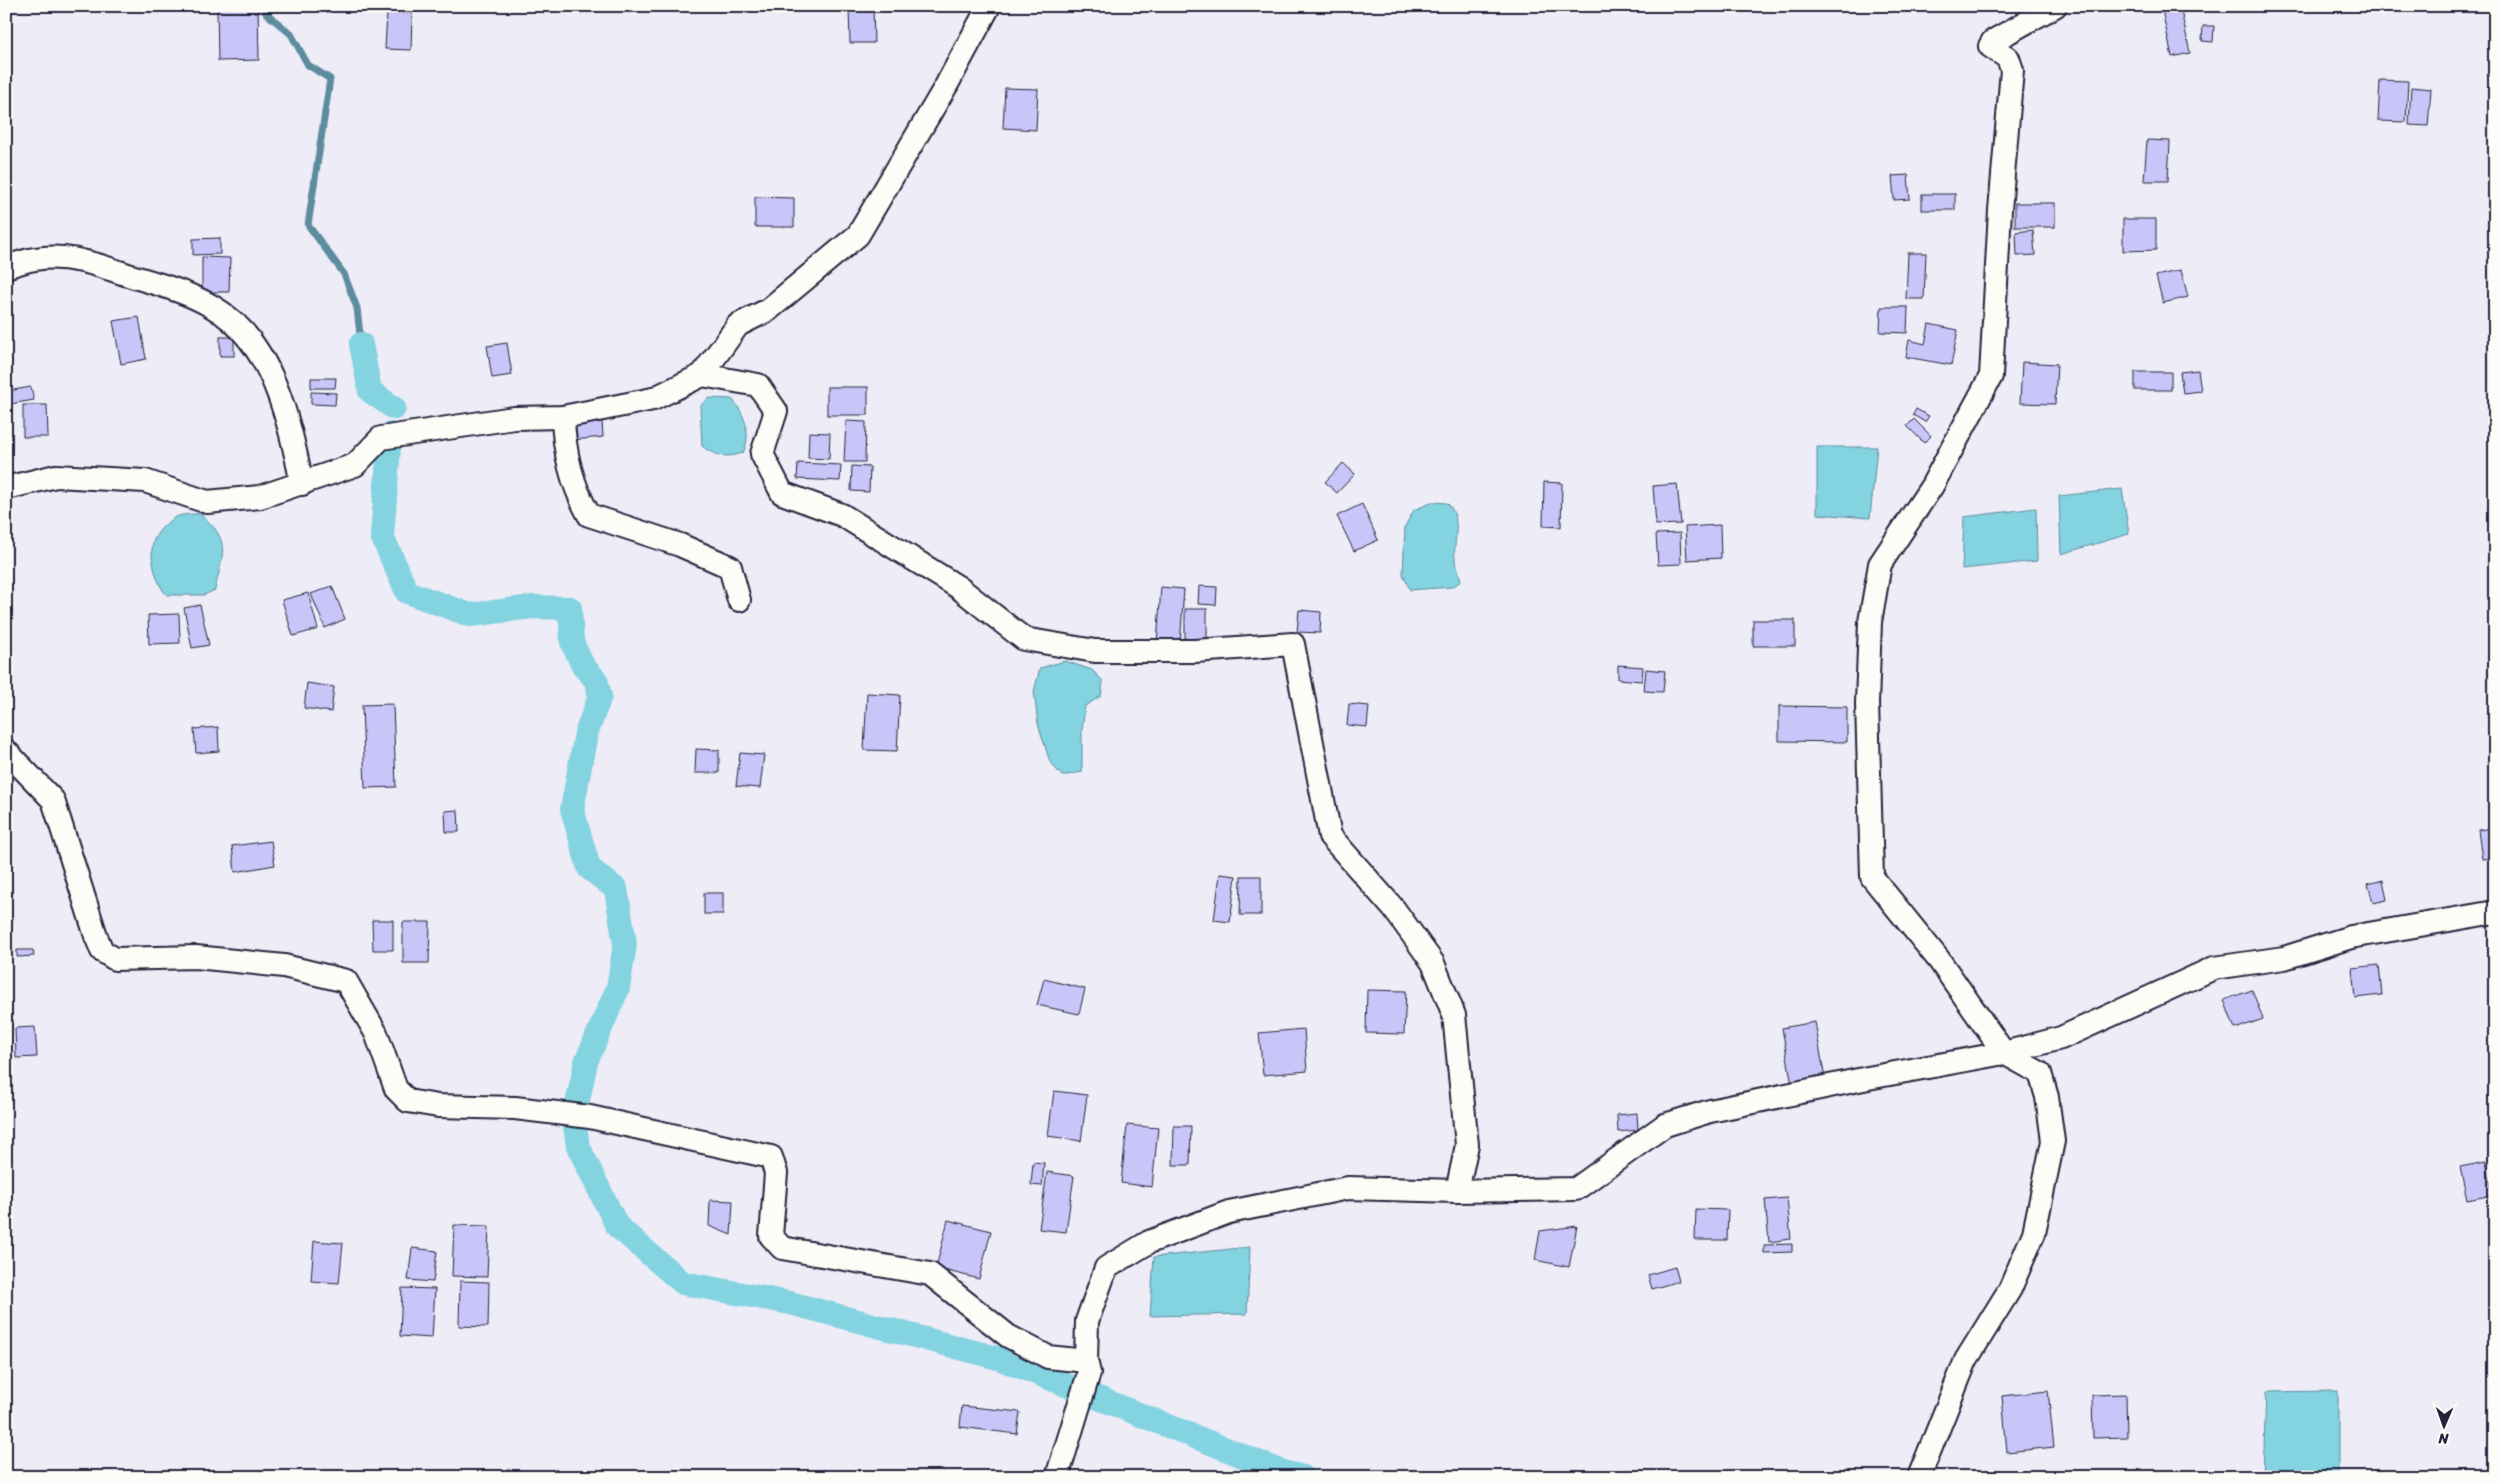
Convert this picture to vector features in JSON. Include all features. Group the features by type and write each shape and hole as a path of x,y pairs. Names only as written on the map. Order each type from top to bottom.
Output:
{"street":[{"path":"6,488 56,476 145,481 207,502 260,497 356,465 381,438 514,418 563,417 653,398 702,375 738,325 768,310 858,235 946,86 989,6"},
{"path":"1919,1477 1966,1360 2010,1289 2034,1233 2053,1141 2047,1097 2040,1073 2004,1053 1939,960 1872,877 1867,703 1870,622 1880,564 1932,486 1991,376 2000,210 2012,70 2008,58 1990,46 1993,41 2055,6"},
{"path":"6,267 36,258 77,259 164,286 214,307 244,333 266,364 290,423 302,484"},
{"path":"702,375 758,385 776,411 762,454 782,493 842,515 958,587 1024,639 1095,651 1195,651 1293,644 1330,836 1394,909 1433,963 1454,1015 1467,1146 1457,1191"},
{"path":"563,417 564,442 577,494 589,515 680,544 730,567 739,600"},
{"path":"6,751 53,800 96,936 102,950 115,959 196,957 284,966 346,981 376,1033 396,1090 408,1101 438,1106 515,1108 590,1118 771,1157 776,1173 771,1236 782,1248 930,1274 1008,1336 1048,1357 1086,1361"},
{"path":"1057,1477 1089,1373 1086,1361 1087,1321 1106,1268 1149,1242 1229,1212 1348,1188 1457,1191 1576,1189 1665,1125 1728,1107 2004,1053 2061,1038 2214,968 2284,958 2350,937 2495,912"}],"water":[{"path":"709,398 732,399 737,405 744,418 747,432 746,446 743,453 722,456 702,446 700,406"},
{"path":"1817,447 1877,447 1870,518 1817,514"},
{"path":"2122,489 2129,534 2061,554 2059,496"},
{"path":"1433,502 1447,503 1455,516 1455,562 1461,581 1452,587 1410,590 1403,574 1405,526 1414,510"},
{"path":"2036,508 2037,561 1962,569 1964,517"},
{"path":"200,514 217,532 221,540 222,557 215,590 204,595 167,595 160,585 155,571 152,556 154,539 169,521 176,517"},
{"path":"1065,661 1092,670 1103,681 1101,696 1085,706 1082,730 1082,772 1062,776 1050,762 1038,724 1034,692 1040,668"},
{"path":"1250,1247 1247,1314 1150,1316 1154,1257"},
{"path":"2338,1391 2338,1477 2263,1477 2266,1392"}],"building":[{"path":"343,6 376,6 376,7 343,8"},
{"path":"873,6 874,43 850,43 849,7"},
{"path":"2180,6 2190,53 2172,57 2162,10"},
{"path":"258,7 259,60 218,61 217,8"},
{"path":"387,12 412,13 411,50 385,49"},
{"path":"2203,26 2214,26 2213,42 2202,41"},
{"path":"2380,80 2408,81 2406,122 2378,121"},
{"path":"2411,87 2431,89 2428,126 2409,125"},
{"path":"1005,88 1038,89 1036,130 1003,128"},
{"path":"2147,140 2170,141 2168,181 2144,181"},
{"path":"1908,175 1910,199 1894,200 1892,176"},
{"path":"1922,194 1955,194 1955,210 1922,210"},
{"path":"755,197 794,198 794,227 755,227"},
{"path":"2015,203 2055,203 2055,227 2015,227"},
{"path":"2123,219 2156,219 2156,250 2123,251"},
{"path":"2033,230 2035,255 2017,256 2016,232"},
{"path":"220,238 220,254 193,255 193,239"},
{"path":"1908,253 1926,253 1924,299 1906,299"},
{"path":"202,257 230,258 229,292 202,292"},
{"path":"2181,270 2188,297 2163,303 2156,276"},
{"path":"1881,307 1908,307 1907,333 1880,332"},
{"path":"139,317 146,359 121,364 113,321"},
{"path":"1929,324 1958,330 1951,365 1906,357 1909,340 1925,344"},
{"path":"220,337 234,337 234,356 220,356"},
{"path":"507,343 512,375 492,378 487,346"},
{"path":"2022,362 2057,364 2055,404 2020,403"},
{"path":"2198,370 2201,391 2183,393 2180,372"},
{"path":"2135,372 2171,372 2171,390 2135,390"},
{"path":"311,378 336,378 335,388 311,388"},
{"path":"31,387 34,400 10,404 8,391"},
{"path":"827,387 868,387 868,415 827,415"},
{"path":"311,392 336,393 335,405 311,404"},
{"path":"23,405 47,405 48,437 23,437"},
{"path":"1916,409 1929,416 1925,422 1913,415"},
{"path":"1914,419 1931,436 1924,443 1907,426"},
{"path":"602,421 603,437 573,440 572,423"},
{"path":"846,421 866,422 865,462 844,462"},
{"path":"809,432 830,433 829,459 808,458"},
{"path":"798,463 841,465 840,481 797,479"},
{"path":"1343,463 1355,474 1337,493 1325,482"},
{"path":"852,466 870,467 869,492 851,491"},
{"path":"1544,482 1562,483 1561,527 1543,526"},
{"path":"1677,484 1681,524 1656,525 1653,486"},
{"path":"1362,504 1378,540 1354,551 1337,516"},
{"path":"1720,525 1721,558 1687,560 1685,527"},
{"path":"1680,533 1681,564 1658,565 1656,534"},
{"path":"332,586 345,619 325,628 311,594"},
{"path":"1199,586 1217,587 1216,605 1198,604"},
{"path":"1161,587 1184,589 1180,645 1157,643"},
{"path":"308,593 318,629 293,636 282,600"},
{"path":"200,605 209,645 192,648 184,608"},
{"path":"1185,609 1207,609 1207,640 1185,640"},
{"path":"1299,610 1321,612 1320,633 1297,632"},
{"path":"179,614 180,643 149,644 148,615"},
{"path":"1753,620 1795,620 1795,646 1753,646"},
{"path":"1618,665 1643,667 1642,681 1618,679"},
{"path":"1646,669 1665,671 1663,692 1644,691"},
{"path":"307,683 334,687 331,712 304,708"},
{"path":"867,693 900,695 897,751 864,750"},
{"path":"393,704 396,787 365,788 362,705"},
{"path":"1349,704 1369,706 1367,727 1347,725"},
{"path":"1779,706 1847,707 1847,742 1779,741"},
{"path":"218,727 219,751 196,753 194,729"},
{"path":"696,749 719,750 719,773 695,773"},
{"path":"740,753 764,755 760,788 736,786"},
{"path":"458,810 459,832 446,832 445,811"},
{"path":"2495,828 2495,858 2482,859 2478,830"},
{"path":"271,841 275,865 235,872 232,846"},
{"path":"1220,874 1236,876 1230,922 1214,920"},
{"path":"1241,876 1261,876 1261,915 1240,915"},
{"path":"2383,880 2387,900 2373,903 2368,884"},
{"path":"704,893 723,893 723,914 704,914"},
{"path":"372,920 393,920 393,950 373,950"},
{"path":"403,922 430,922 429,963 403,963"},
{"path":"17,950 33,950 34,956 17,957"},
{"path":"2379,965 2382,995 2355,998 2352,968"},
{"path":"1044,979 1085,989 1079,1014 1037,1005"},
{"path":"1367,990 1406,991 1404,1034 1366,1033"},
{"path":"2252,990 2263,1019 2235,1029 2224,1000"},
{"path":"1815,1022 1825,1079 1792,1085 1782,1028"},
{"path":"35,1027 37,1057 16,1058 15,1028"},
{"path":"1304,1029 1307,1071 1263,1075 1259,1033"},
{"path":"1054,1091 1087,1095 1081,1141 1048,1136"},
{"path":"1637,1113 1638,1130 1618,1132 1617,1115"},
{"path":"1127,1125 1158,1128 1152,1187 1121,1183"},
{"path":"1174,1126 1191,1126 1190,1165 1173,1165"},
{"path":"1033,1162 1044,1163 1042,1186 1031,1185"},
{"path":"2486,1162 2493,1195 2467,1200 2460,1167"},
{"path":"1047,1172 1074,1176 1066,1232 1039,1229"},
{"path":"1787,1198 1791,1239 1769,1242 1765,1200"},
{"path":"710,1200 733,1201 731,1235 709,1226"},
{"path":"1696,1209 1728,1210 1727,1240 1695,1240"},
{"path":"948,1220 991,1231 979,1279 936,1268"},
{"path":"454,1225 489,1226 487,1277 452,1276"},
{"path":"1577,1226 1569,1267 1535,1260 1540,1231"},
{"path":"314,1241 343,1243 339,1283 311,1281"},
{"path":"1792,1244 1792,1252 1764,1253 1764,1245"},
{"path":"412,1248 437,1251 433,1282 408,1280"},
{"path":"1675,1267 1679,1281 1652,1289 1648,1275"},
{"path":"460,1281 489,1282 488,1327 459,1326"},
{"path":"402,1288 435,1289 432,1338 400,1336"},
{"path":"2048,1391 2054,1447 2007,1452 2002,1396"},
{"path":"2126,1394 2127,1437 2093,1438 2092,1395"},
{"path":"962,1406 1020,1412 1017,1434 960,1427"},
{"path":"856,1473 870,1476 870,1477 855,1477"}],"waterway":[{"path":"264,6 266,13 291,34 308,65 330,79 308,225 344,274 357,308 361,344"},
{"path":"361,344 370,391 394,408"},
{"path":"390,434 382,536 407,592 470,615 532,607 570,608 572,642 583,666 596,680 600,696 586,734 572,809 589,868 616,889 625,944 618,988 586,1062 574,1119 578,1146 617,1226 683,1283 790,1303 1001,1359 1283,1472 1303,1477"}]}
